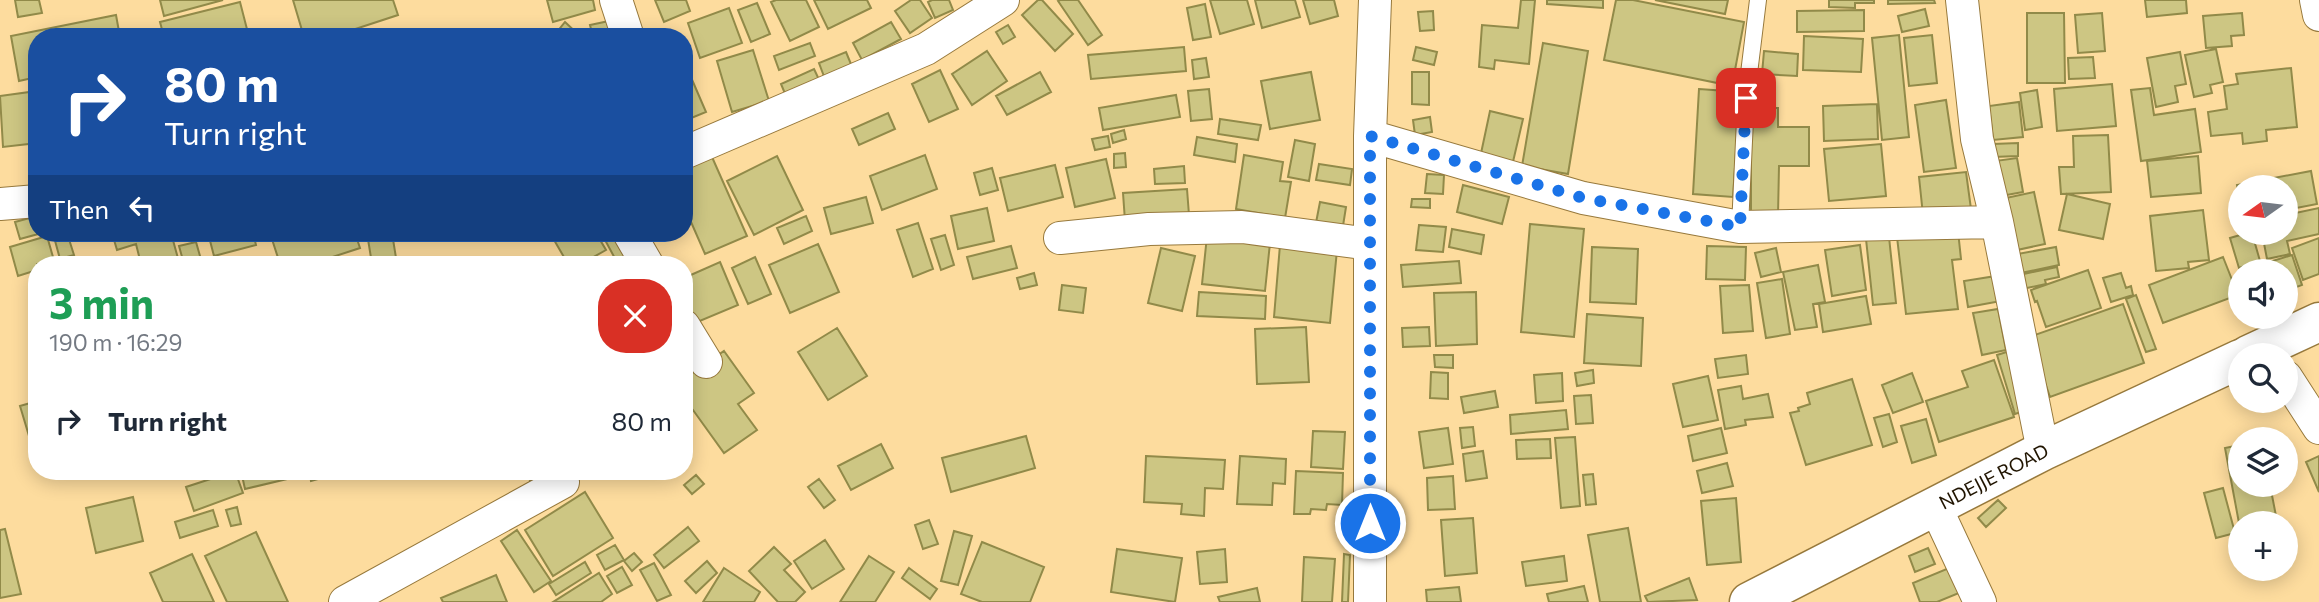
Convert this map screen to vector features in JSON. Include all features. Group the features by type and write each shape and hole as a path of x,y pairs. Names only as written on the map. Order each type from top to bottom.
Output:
{"street":[{"path":"616,0 625,28"},
{"path":"693,149 926,49 1003,0"},
{"path":"1370,602 1370,136 1375,0"},
{"path":"1962,0 1977,139 1997,222 2043,451"},
{"path":"2316,0 2319,15"},
{"path":"1370,136 1583,198 1740,227 1997,222"},
{"path":"0,204 28,202"},
{"path":"1060,238 1149,229 1242,227 1370,244"},
{"name":"NDEJJE ROAD","path":"2287,343 2319,322"},
{"path":"693,341 706,362"},
{"name":"NDEJJE ROAD","path":"1749,602 1792,592 1936,508 2043,451 2228,373"},
{"path":"2298,403 2319,428"},
{"path":"345,602 564,482"},
{"path":"1936,508 1980,602"}],"lane":[{"path":"1740,227 1746,98 1758,0"}],"building":[{"path":"15,0 39,0 42,13 18,17"},
{"path":"160,0 223,0 164,16"},
{"path":"293,0 393,0 398,15 358,28 301,28"},
{"path":"547,0 593,0 595,10 553,22"},
{"path":"655,0 686,0 690,11 664,22"},
{"path":"806,0 819,27 790,41 771,2"},
{"path":"814,0 867,0 871,8 828,29"},
{"path":"911,0 920,0 932,18 910,33 895,11"},
{"path":"949,0 953,10 935,18 928,2"},
{"path":"1038,0 1042,0 1073,34 1055,51 1022,15"},
{"path":"1078,0 1102,35 1088,45 1058,1"},
{"path":"1210,0 1247,0 1254,24 1220,34"},
{"path":"1255,0 1295,0 1300,17 1262,28"},
{"path":"1303,0 1334,0 1338,16 1310,24"},
{"path":"1521,0 1535,0 1529,64 1495,60 1494,69 1479,67 1482,25 1518,28"},
{"path":"1547,0 1603,0 1603,8 1547,4"},
{"path":"1616,0 1633,0 1744,22 1732,86 1604,60"},
{"path":"1655,0 1728,0 1725,14"},
{"path":"1829,0 1874,0 1874,3 1855,3 1855,8 1829,7"},
{"path":"1888,0 1934,0 1935,3 1888,4"},
{"path":"2145,0 2186,0 2187,13 2147,17"},
{"path":"240,2 247,28 162,28 160,22"},
{"path":"757,3 770,34 751,42 738,10"},
{"path":"1205,4 1211,37 1193,40 1187,8"},
{"path":"729,8 742,43 700,58 693,38 693,28 690,28 688,23"},
{"path":"1925,9 1929,26 1902,32 1898,16"},
{"path":"1864,10 1864,31 1797,32 1797,11"},
{"path":"1433,11 1434,30 1420,31 1418,12"},
{"path":"2027,13 2064,13 2065,83 2027,83"},
{"path":"2102,13 2105,51 2078,53 2075,15"},
{"path":"2242,13 2244,35 2231,36 2232,46 2206,48 2203,16"},
{"path":"116,15 118,28 51,28"},
{"path":"609,21 611,28 591,28 590,25"},
{"path":"565,22 571,28 560,28"},
{"path":"891,22 901,39 862,60 853,43"},
{"path":"1008,25 1015,37 1003,44 996,32"},
{"path":"28,33 28,79 19,81 11,36"},
{"path":"1899,35 1909,137 1882,140 1872,38"},
{"path":"1932,35 1937,83 1909,86 1904,38"},
{"path":"1804,36 1863,39 1861,72 1803,70"},
{"path":"810,43 815,56 779,70 774,56"},
{"path":"1543,43 1588,51 1568,174 1522,166"},
{"path":"1184,47 1186,71 1091,79 1088,55"},
{"path":"1416,47 1437,52 1434,65 1413,60"},
{"path":"2216,49 2223,82 2210,85 2212,93 2194,97 2185,55"},
{"path":"753,50 769,101 732,112 717,61"},
{"path":"987,51 1007,81 972,105 952,74"},
{"path":"1764,51 1798,54 1797,76 1762,74"},
{"path":"846,52 853,69 825,79 819,63"},
{"path":"2180,52 2186,84 2175,86 2178,102 2156,107 2147,58"},
{"path":"2093,57 2095,78 2069,79 2068,58"},
{"path":"1206,58 1209,77 1194,79 1192,60"},
{"path":"2291,68 2297,127 2266,130 2267,141 2243,144 2242,133 2211,136 2208,112 2227,109 2224,86 2238,84 2236,74"},
{"path":"814,69 822,86 788,101 781,84"},
{"path":"940,70 958,109 929,122 912,84"},
{"path":"1040,72 1051,92 1007,115 996,96"},
{"path":"1311,72 1320,120 1270,129 1261,81"},
{"path":"1412,72 1429,72 1429,105 1412,104"},
{"path":"693,82 706,112 693,117"},
{"path":"2112,84 2116,126 2057,131 2054,89"},
{"path":"2150,88 2154,115 2195,109 2201,152 2141,161 2131,90"},
{"path":"1209,89 1212,119 1191,121 1188,91"},
{"path":"1699,89 1740,92 1733,197 1693,194"},
{"path":"2037,90 2042,127 2025,130 2020,93"},
{"path":"28,92 28,144 3,147 0,96"},
{"path":"1176,95 1180,117 1103,130 1099,108"},
{"path":"1946,100 1956,168 1924,172 1915,105"},
{"path":"2019,102 2023,137 1993,140 1989,106"},
{"path":"1877,104 1878,139 1824,141 1823,106"},
{"path":"1751,108 1778,108 1778,127 1809,127 1809,166 1779,166 1778,216 1751,216"},
{"path":"1490,111 1523,119 1512,166 1480,158"},
{"path":"888,113 895,129 859,145 852,129"},
{"path":"1430,117 1432,132 1415,135 1413,120"},
{"path":"1220,119 1261,125 1258,140 1218,134"},
{"path":"1124,130 1126,139 1113,143 1111,134"},
{"path":"2108,135 2111,192 2061,194 2059,167 2074,167 2073,136"},
{"path":"1108,136 1110,147 1095,150 1092,139"},
{"path":"1197,137 1237,144 1235,162 1194,155"},
{"path":"1295,140 1315,144 1309,181 1288,177"},
{"path":"2018,143 2018,156 1993,157 1993,144"},
{"path":"1881,144 1886,196 1829,201 1824,149"},
{"path":"1125,153 1126,167 1114,168 1114,154"},
{"path":"925,155 937,189 882,210 870,176"},
{"path":"1244,155 1283,162 1280,181 1291,182 1285,218 1236,209"},
{"path":"777,156 803,210 754,235 727,181"},
{"path":"2198,156 2201,193 2151,197 2147,161"},
{"path":"712,157 747,236 705,254 693,227 693,165"},
{"path":"2017,158 2023,192 2001,196 1995,161"},
{"path":"1106,159 1115,198 1075,207 1066,168"},
{"path":"1319,164 1352,169 1350,185 1316,180"},
{"path":"1055,165 1063,197 1008,211 1000,178"},
{"path":"1184,166 1185,183 1155,184 1154,169"},
{"path":"992,168 998,190 980,195 974,173"},
{"path":"2311,171 2317,204 2298,208 2298,175 2290,175"},
{"path":"1966,172 1971,209 1923,215 1919,177"},
{"path":"1427,174 1444,175 1443,194 1425,193"},
{"path":"1463,185 1509,197 1502,224 1457,212"},
{"path":"1187,189 1189,215 1125,221 1123,193"},
{"path":"2034,192 2045,244 2017,250 2006,198"},
{"path":"2067,194 2110,204 2103,239 2059,230"},
{"path":"866,197 873,223 831,234 824,208"},
{"path":"1412,199 1430,199 1430,208 1411,207"},
{"path":"1320,202 1346,207 1342,232 1315,228"},
{"path":"987,208 994,241 958,249 951,216"},
{"path":"2319,208 2319,234 2298,239 2298,212"},
{"path":"2203,210 2209,260 2188,262 2189,268 2156,271 2150,216"},
{"path":"806,216 812,231 784,244 777,228"},
{"path":"28,218 28,237 20,239 15,222"},
{"path":"918,223 933,269 913,277 897,230"},
{"path":"1530,224 1584,229 1574,337 1521,332"},
{"path":"1419,225 1446,227 1443,252 1416,250"},
{"path":"1452,229 1484,235 1481,254 1449,247"},
{"path":"1958,231 1961,259 1952,260 1958,309 1906,314 1897,237"},
{"path":"945,235 954,265 941,270 931,239"},
{"path":"1207,236 1270,243 1265,291 1202,284"},
{"path":"1889,237 1896,303 1873,305 1866,239"},
{"path":"2319,238 2319,274 2303,280 2292,248"},
{"path":"28,242 49,242 53,256 28,256 28,273 18,276 10,247"},
{"path":"55,242 70,242 74,255 59,256"},
{"path":"115,242 173,242 177,256 139,256 136,244 117,250"},
{"path":"196,242 200,256 182,256 179,246"},
{"path":"210,242 255,242 256,245 214,256"},
{"path":"273,242 358,242 360,248 336,256 277,256"},
{"path":"368,242 393,242 396,256 371,256"},
{"path":"555,242 601,242 606,250 595,256 563,256"},
{"path":"606,242 624,242 633,256 614,256"},
{"path":"818,244 839,292 790,313 769,265"},
{"path":"1280,245 1337,250 1330,323 1274,317"},
{"path":"1860,245 1866,290 1832,296 1825,250"},
{"path":"2232,245 2255,245 2259,259 2236,259"},
{"path":"2264,245 2288,245 2290,254 2267,259"},
{"path":"1011,246 1017,268 973,279 967,257"},
{"path":"1707,246 1746,247 1745,280 1706,279"},
{"path":"1592,247 1638,249 1636,304 1590,302"},
{"path":"2056,247 2059,265 2016,274 2012,255"},
{"path":"1161,248 1195,256 1182,311 1148,303"},
{"path":"1776,248 1781,272 1761,277 1755,253"},
{"path":"755,257 771,294 748,304 732,268"},
{"path":"2223,257 2228,270 2228,299 2163,323 2149,285"},
{"path":"1459,261 1461,283 1403,287 1401,265"},
{"path":"720,262 738,305 695,323 693,274"},
{"path":"1818,265 1825,302 1813,304 1817,327 1795,330 1783,272"},
{"path":"2057,267 2059,277 2045,280 2046,284 2022,289 2019,275"},
{"path":"2088,270 2101,308 2046,327 2031,290"},
{"path":"1034,273 1037,285 1020,289 1017,278"},
{"path":"2121,273 2126,288 2131,286 2133,295 2111,302 2103,278"},
{"path":"1996,276 2001,301 1968,307 1964,281"},
{"path":"1782,279 1790,334 1766,338 1757,283"},
{"path":"1062,285 1086,288 1083,313 1059,310"},
{"path":"1749,285 1753,331 1723,333 1720,286"},
{"path":"1199,292 1266,296 1265,319 1197,316"},
{"path":"1476,292 1477,344 1436,346 1434,293"},
{"path":"2136,295 2156,349 2146,352 2126,299"},
{"path":"1866,296 1871,324 1823,332 1819,304"},
{"path":"2123,304 2144,363 2050,397 2029,337"},
{"path":"1998,309 2006,350 1982,355 1973,313"},
{"path":"1587,314 1643,318 1641,366 1584,363"},
{"path":"1306,327 1309,382 1257,384 1255,329"},
{"path":"1429,327 1430,346 1403,347 1402,328"},
{"path":"837,328 867,376 828,400 798,352"},
{"path":"2013,350 2024,411 2015,414 1997,355"},
{"path":"724,351 754,393 738,404 757,430 724,453 693,410 693,373"},
{"path":"1434,355 1453,355 1453,368 1435,367"},
{"path":"1746,355 1748,374 1718,378 1715,359"},
{"path":"1994,360 2014,417 1939,442 1926,401 1968,387 1962,371"},
{"path":"1593,370 1594,383 1577,386 1575,373"},
{"path":"1431,372 1448,373 1448,399 1430,398"},
{"path":"1562,373 1563,401 1536,403 1534,375"},
{"path":"1912,373 1923,402 1893,413 1882,385"},
{"path":"1708,376 1718,420 1683,427 1673,384"},
{"path":"1852,379 1872,445 1806,465 1790,413 1810,404 1807,393"},
{"path":"1741,386 1743,399 1768,394 1773,417 1745,420 1746,425 1725,429 1718,390"},
{"path":"1495,391 1498,407 1464,413 1461,397"},
{"path":"1591,395 1593,423 1576,424 1574,396"},
{"path":"28,404 28,433 20,406"},
{"path":"1566,410 1568,429 1511,434 1510,415"},
{"path":"1889,414 1897,442 1883,447 1874,418"},
{"path":"1926,419 1936,455 1912,463 1901,426"},
{"path":"1473,427 1475,446 1462,448 1460,428"},
{"path":"1448,428 1453,464 1424,468 1419,432"},
{"path":"1721,428 1727,453 1693,461 1688,436"},
{"path":"1313,431 1345,432 1343,469 1311,467"},
{"path":"1026,436 1035,468 951,492 942,458"},
{"path":"1575,437 1580,506 1561,508 1555,438"},
{"path":"1550,439 1551,458 1517,459 1516,440"},
{"path":"881,444 893,468 851,490 838,466"},
{"path":"1483,451 1487,478 1466,481 1463,454"},
{"path":"1146,456 1225,460 1223,489 1205,488 1204,516 1181,514 1182,504 1144,502"},
{"path":"1240,456 1286,459 1285,484 1273,483 1272,505 1237,504"},
{"path":"2319,456 2319,492 2306,462"},
{"path":"1727,463 1733,486 1702,493 1697,471"},
{"path":"1296,471 1343,473 1342,505 1327,504 1326,510 1311,509 1310,514 1294,514"},
{"path":"1593,474 1596,504 1586,505 1583,475"},
{"path":"696,475 704,484 692,494 684,485"},
{"path":"1453,476 1455,509 1428,510 1427,478"},
{"path":"819,479 835,500 824,508 808,487"},
{"path":"207,480 238,480 243,493 194,511 186,487"},
{"path":"243,480 283,480 245,489"},
{"path":"2223,488 2229,511 2228,535 2216,538 2204,493"},
{"path":"585,492 613,538 553,576 525,530"},
{"path":"133,497 143,541 96,553 86,508"},
{"path":"2234,497 2272,497 2275,511 2237,511"},
{"path":"1736,498 1741,562 1707,565 1701,501"},
{"path":"1998,500 2006,508 1986,527 1978,518"},
{"path":"237,507 241,524 231,526 226,510"},
{"path":"213,510 218,526 180,538 175,522"},
{"path":"1473,518 1477,573 1445,576 1441,520"},
{"path":"929,520 938,544 923,549 915,525"},
{"path":"688,527 699,541 664,568 654,555"},
{"path":"1628,528 1641,602 1600,602 1588,535"},
{"path":"5,529 21,594 0,598 0,530"},
{"path":"517,530 551,581 534,592 501,541"},
{"path":"954,531 972,536 958,585 941,581"},
{"path":"256,532 288,602 227,602 205,556"},
{"path":"825,540 844,569 812,589 794,561"},
{"path":"982,542 1044,567 1030,602 982,602 961,594"},
{"path":"615,545 624,560 605,570 597,555"},
{"path":"774,547 791,564 784,570 805,592 795,602 778,602 749,571"},
{"path":"1928,548 1935,564 1915,572 1909,556"},
{"path":"1117,549 1182,558 1175,602 1111,592"},
{"path":"1225,549 1227,582 1200,584 1197,552"},
{"path":"634,553 642,562 632,571 624,561"},
{"path":"192,554 214,602 163,602 150,573"},
{"path":"1344,554 1350,555 1348,602 1342,602"},
{"path":"869,556 894,572 875,602 840,602"},
{"path":"1564,556 1567,581 1526,586 1522,562"},
{"path":"1304,557 1335,559 1332,602 1302,602"},
{"path":"707,561 717,573 696,593 685,581"},
{"path":"585,562 591,573 556,595 549,584"},
{"path":"654,563 671,595 657,601 640,570"},
{"path":"622,567 632,585 617,593 607,576"},
{"path":"724,568 760,592 754,602 703,602"},
{"path":"909,568 937,589 930,599 902,578"},
{"path":"1949,568 1959,593 1937,602 1920,602 1913,583"},
{"path":"599,573 612,594 601,602 553,602"},
{"path":"496,575 507,602 443,602 441,598"},
{"path":"1689,578 1697,600 1648,602 1645,596"},
{"path":"1584,586 1588,602 1549,602 1547,594"},
{"path":"1459,587 1461,602 1427,602 1426,590"},
{"path":"1257,588 1260,602 1220,602 1218,597"}],"route":[{"path":"1370,523 1370,136 1583,198 1740,227 1746,98"}]}
